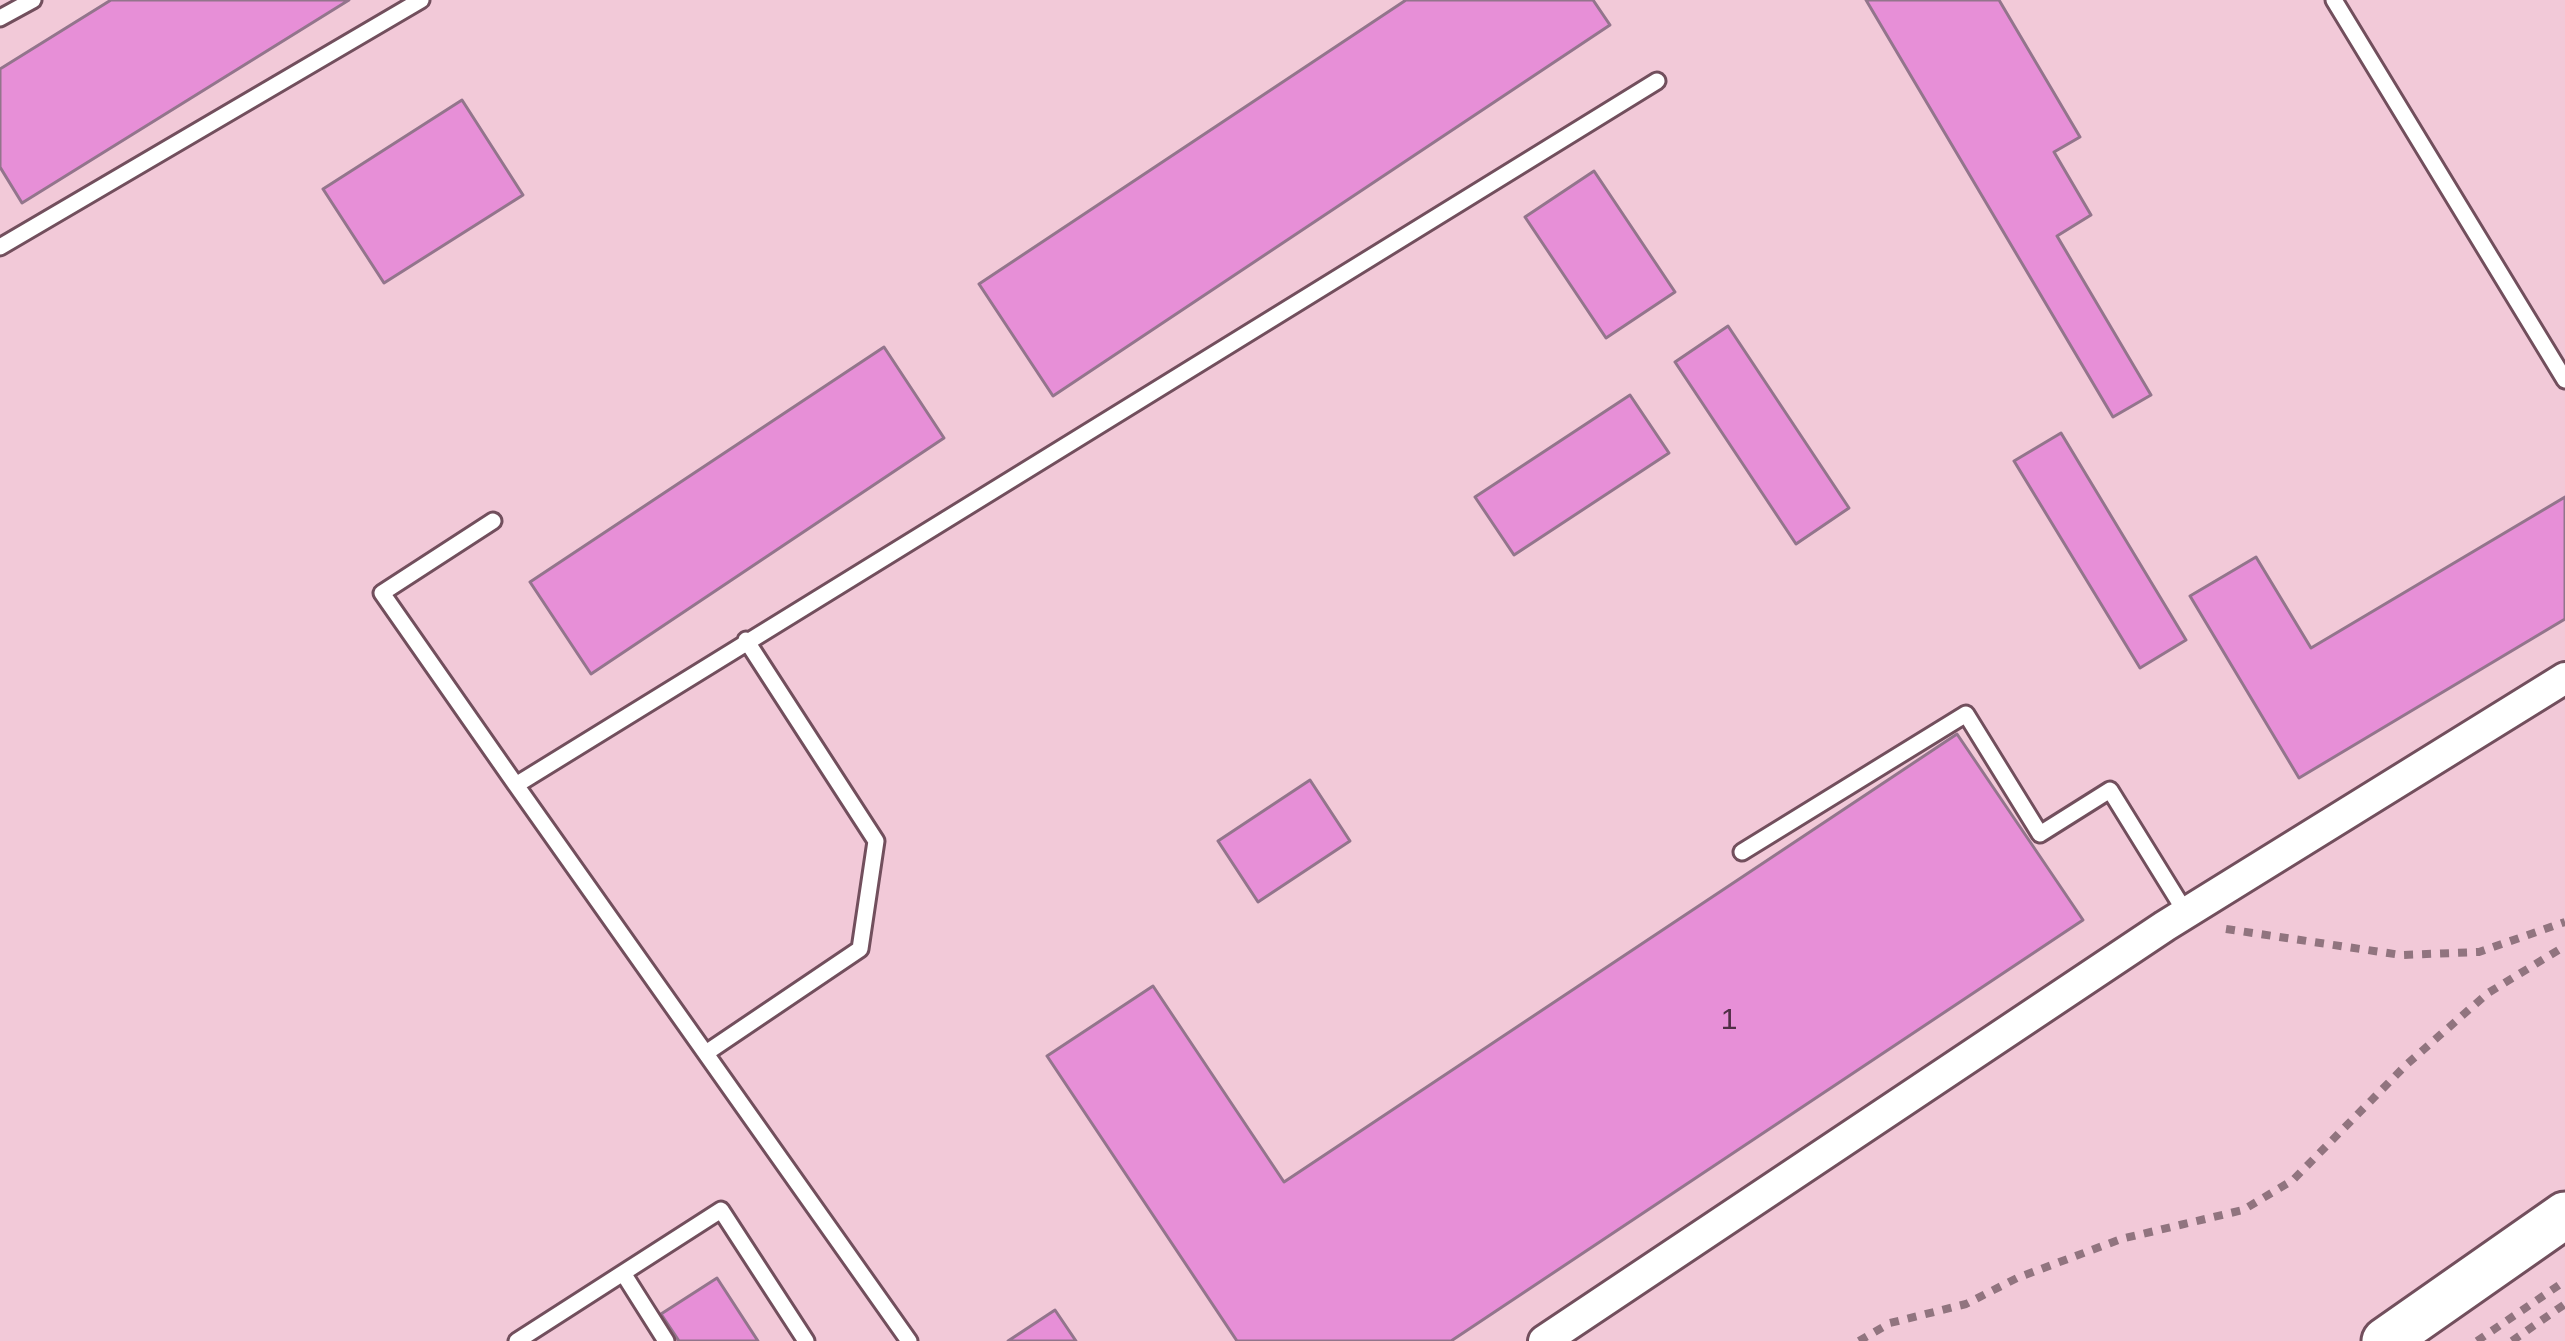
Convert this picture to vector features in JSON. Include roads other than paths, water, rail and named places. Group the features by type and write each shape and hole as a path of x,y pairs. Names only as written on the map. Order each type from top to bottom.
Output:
{"main road":[{"path":"2385,1341 2565,1215"}],"street":[{"path":"1544,1341 2175,920 2565,678"}],"lane":[{"path":"0,18 33,0"},
{"path":"0,247 421,0"},
{"path":"2334,0 2565,380"},
{"path":"516,785 1657,81"},
{"path":"493,521 382,593 909,1341"},
{"path":"706,1053 860,949 876,842 746,640"},
{"path":"1742,852 1966,714 2040,834 2110,790 2175,920"},
{"path":"522,1340 721,1210 806,1341"},
{"path":"623,1273 666,1341"}]}
